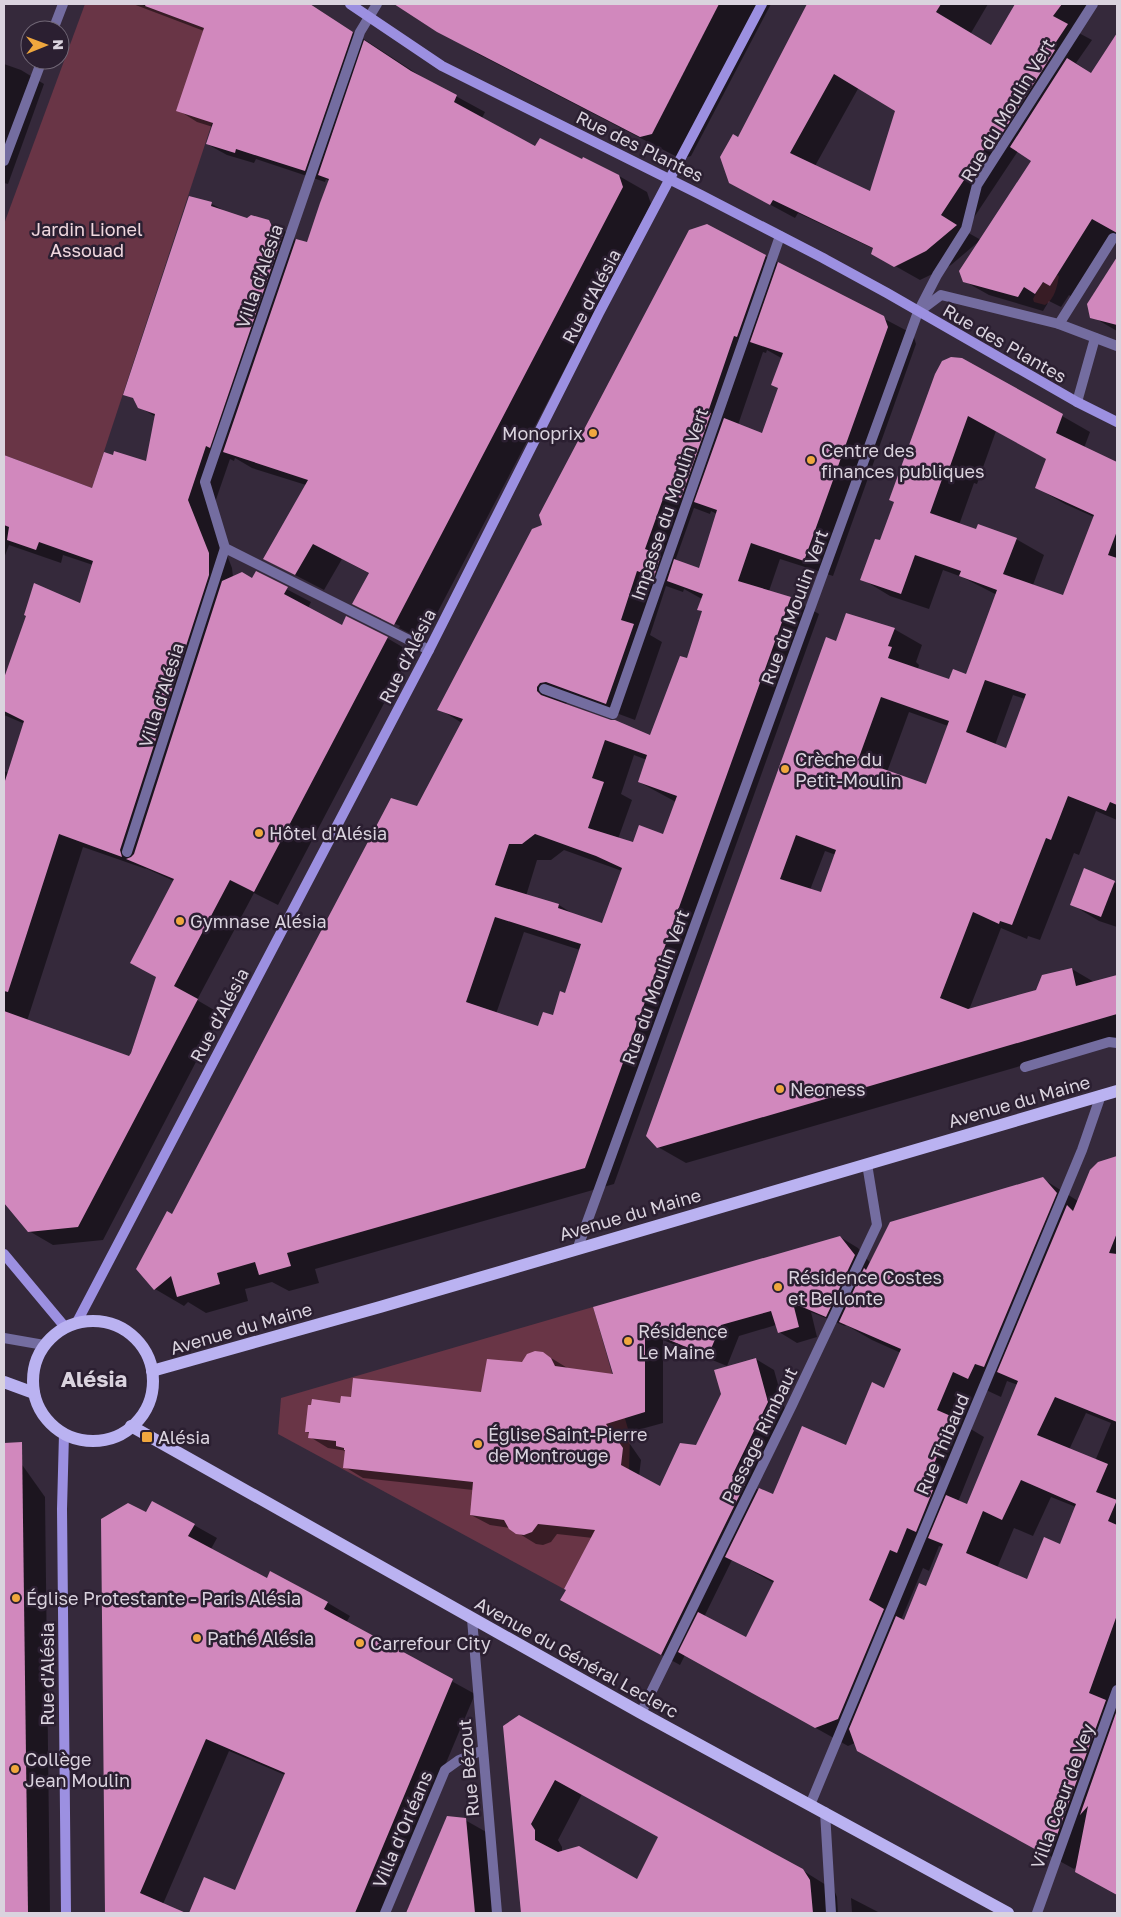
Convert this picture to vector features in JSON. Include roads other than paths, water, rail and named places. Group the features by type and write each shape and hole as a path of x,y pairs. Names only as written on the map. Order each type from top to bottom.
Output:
{"main road":[{"name":"Rue des Plantes","path":"350,4 442,66 780,236 887,293 1077,402 1117,422"},
{"name":"Rue d'Alésia","path":"72,1324 429,650 599,313 762,4"},
{"name":"Avenue du Maine","path":"152,1371 380,1307 578,1247 1117,1091"},
{"path":"4,1254 72,1324"},
{"path":"90,1320 102,1321 125,1330 143,1348 152,1371 153,1383 147,1407 131,1426 114,1437 99,1440 83,1440 64,1434 46,1419 39,1409 32,1380 36,1362 44,1345 57,1332 72,1324 90,1320"},
{"path":"4,1382 34,1393"},
{"name":"Avenue du Général Leclerc","path":"131,1426 641,1713 1008,1913"},
{"name":"Rue d'Alésia","path":"64,1434 62,1509 66,1913"}],"street":[{"path":"57,20 63,4"},
{"name":"Villa d'Alésia","path":"127,852 226,548 205,482 360,32 377,4"},
{"name":"Rue du Moulin Vert","path":"578,1247 918,312 937,275 966,229 977,185 1093,4"},
{"path":"4,161 38,70"},
{"name":"Impasse du Moulin Vert","path":"544,689 613,714 780,236"},
{"path":"1059,324 1114,238"},
{"name":"Rue des Plantes","path":"918,312 941,295 1059,324 1095,338 1077,402"},
{"path":"1095,338 1117,346"},
{"path":"226,548 429,650"},
{"path":"1025,1067 1109,1042 1117,1043"},
{"name":"Rue Thibaud","path":"810,1805 1082,1150 1101,1096"},
{"name":"Passage Rimbaut","path":"641,1713 792,1405 877,1225 867,1164"},
{"path":"4,1338 44,1345"},
{"name":"Rue Bézout","path":"472,1619 497,1913"},
{"name":"Villa Cœur de Vey","path":"1037,1913 1117,1690"},
{"name":"Villa d'Orléans","path":"385,1913 444,1770 460,1760 483,1750"},
{"path":"825,1812 832,1913"}],"place":[{"name":"Monoprix","path":"593,433"},
{"name":"Centre des finances publiques","path":"811,460"},
{"name":"Crèche du Petit-Moulin","path":"785,769"},
{"name":"Hôtel d'Alésia","path":"259,833"},
{"name":"Gymnase Alésia","path":"180,921"},
{"name":"Neoness","path":"780,1089"},
{"name":"Résidence Costes et Bellonte","path":"778,1287"},
{"name":"Résidence Le Maine","path":"628,1341"},
{"name":"Alésia","path":"147,1437"},
{"name":"Église Saint-Pierre de Montrouge","path":"478,1444"},
{"name":"Église Protestante - Paris Alésia","path":"16,1598"},
{"name":"Pathé Alésia","path":"197,1638"},
{"name":"Carrefour City","path":"360,1643"},
{"name":"Collège Jean Moulin","path":"15,1769"}],"district":[{"name":"Alésia","path":"94,1378"}],"park label":[{"name":"Jardin Lionel Assouad","path":"87,239"}]}
